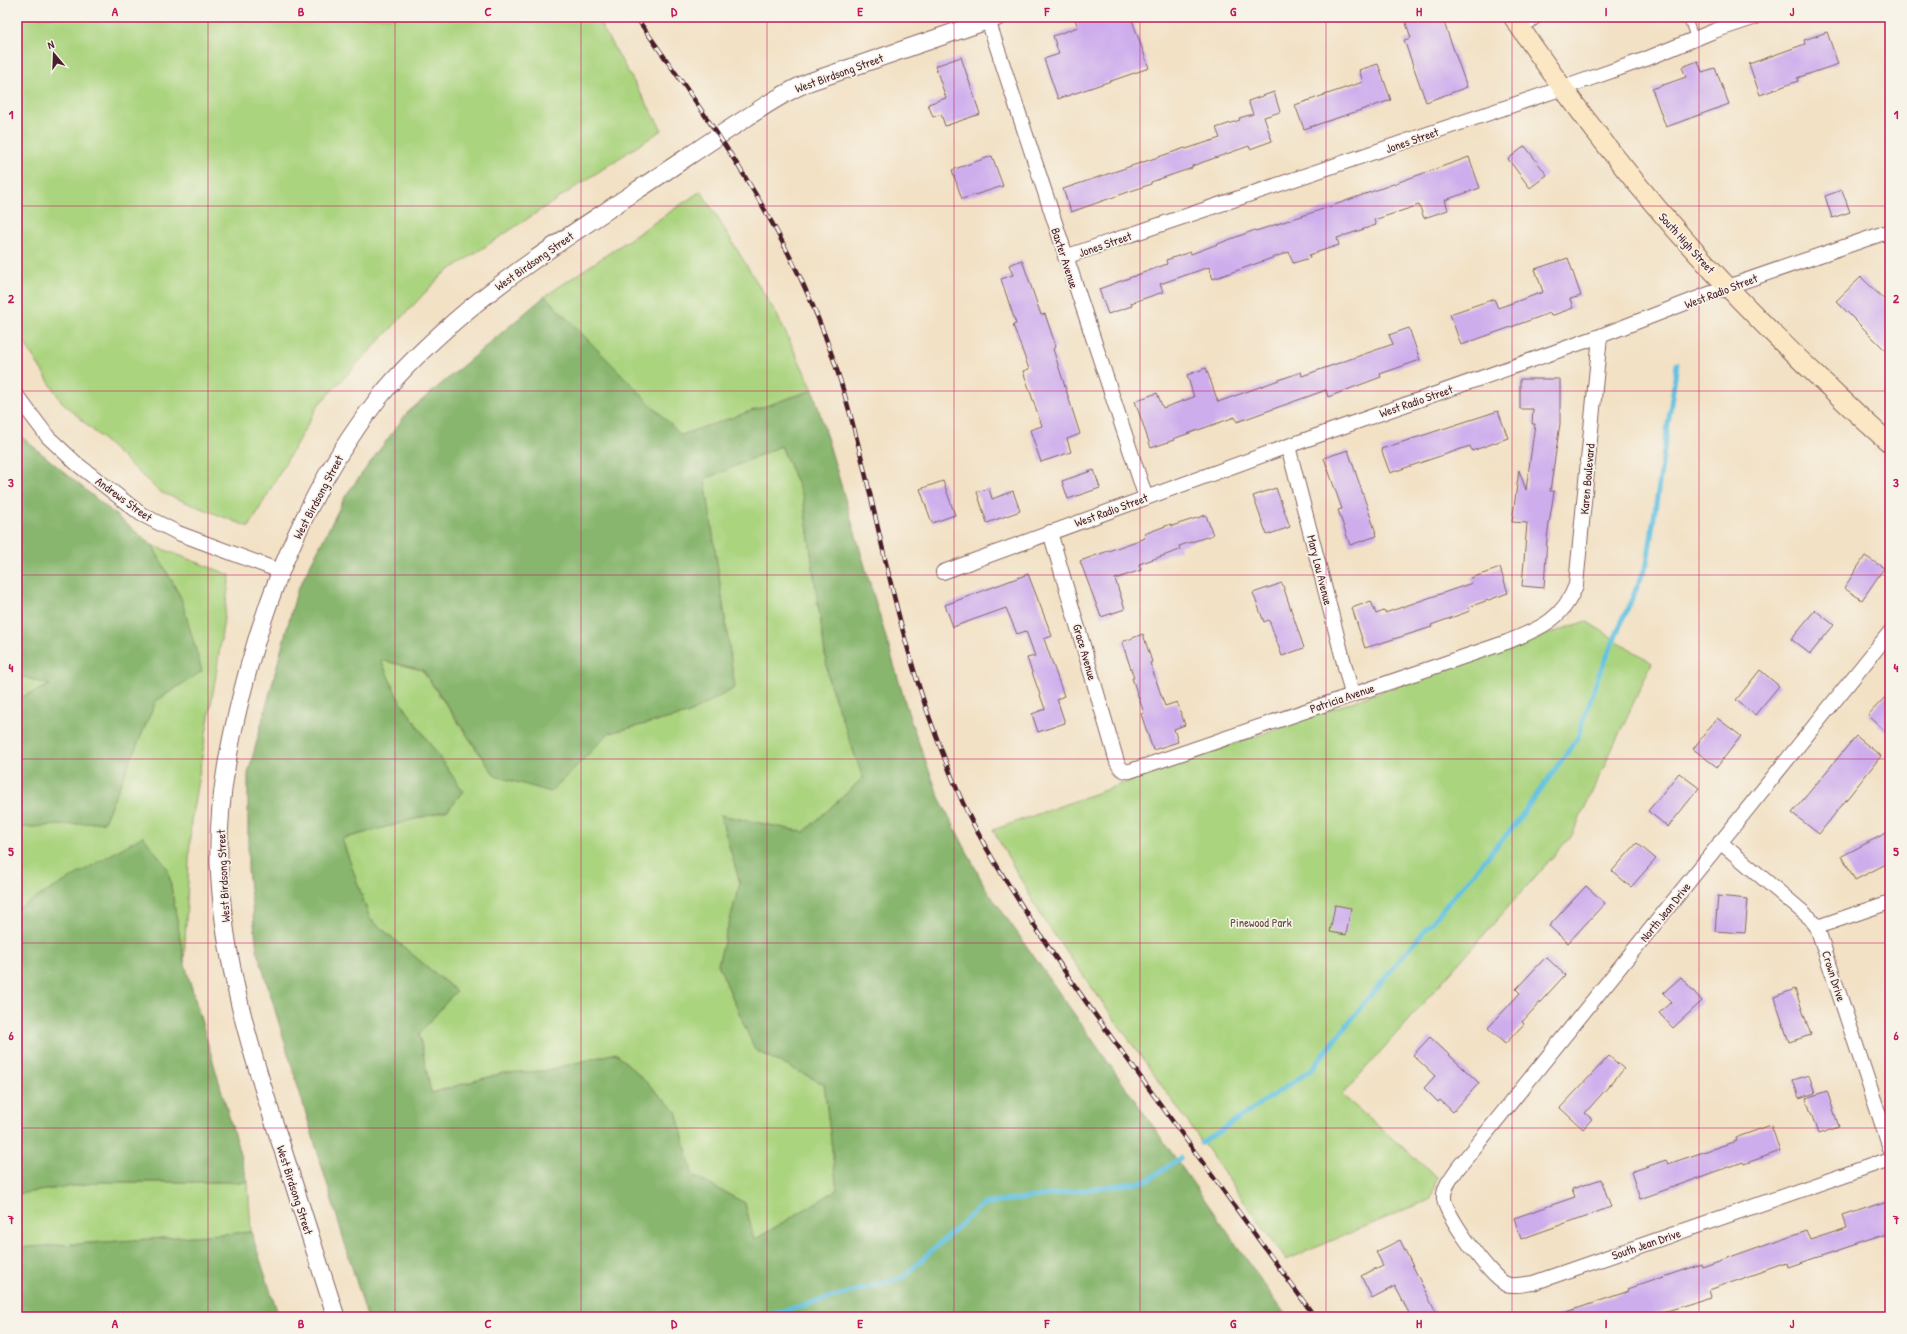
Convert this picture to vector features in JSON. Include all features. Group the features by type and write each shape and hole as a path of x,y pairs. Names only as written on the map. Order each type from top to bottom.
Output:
{"main road":[{"name":"South High Street","path":"1517,24 1611,153 1659,212 1727,287 1789,350 1890,443"}],"street":[{"name":"Jones Street","path":"1065,258 1563,88 1646,59 1695,39 1756,17"},
{"name":"Baxter Avenue","path":"991,18 1065,258 1146,498"},
{"name":"West Birdsong Street","path":"336,1317 268,1107 242,1016 231,963 221,890 219,834 227,762 239,702 252,653 280,571 326,478 338,456 366,415 381,396 415,360 450,326 486,295 539,256 789,90 991,18"},
{"name":"West Radio Street","path":"943,572 1288,446 1600,336 1727,287 1890,231"},
{"name":"Karen Boulevard","path":"1557,616 1569,601 1578,580 1600,336"},
{"name":"Andrews Street","path":"17,396 48,437 77,464 142,514 178,533 280,571"},
{"name":"Mary Lou Avenue","path":"1288,446 1352,694"},
{"name":"Grace Avenue","path":"1050,532 1117,762 1122,770"},
{"name":"Patricia Avenue","path":"1122,770 1130,771 1507,642 1541,627 1557,616"},
{"name":"North Jean Drive","path":"1444,1194 1446,1187 1458,1168 1890,632"},
{"name":"Crown Drive","path":"1720,842 1810,918 1817,927 1890,1148"},
{"path":"1817,927 1890,902"},
{"name":"South Jean Drive","path":"1444,1194 1444,1200 1448,1212 1491,1272 1506,1284 1517,1285 1533,1283 1890,1159"}],"lane":[{"path":"1517,24 1541,17"},
{"path":"1687,17 1695,39"}],"green space":[{"path":"17,17 596,17 662,130 442,275 319,404 249,527 160,492 61,401 17,331"},
{"path":"701,191 777,315 813,390 681,435 541,299"},
{"path":"545,296 681,435 813,390 910,719 939,797 985,887 1287,1317 367,1317 257,950 248,871 248,774 297,591 346,495 407,413","holes":["781,446 803,497 829,682 863,778 804,832 720,815 740,883 718,964 755,1050 824,1084 837,1190 754,1240 745,1203 693,1176 676,1111 616,1053 544,1071 503,1073 431,1093 419,1034 456,991 370,919 342,839 448,810 463,791 398,698 381,660 423,670 495,776 551,792 609,733 687,714 735,688 705,479"]},
{"path":"17,433 152,545 181,598 202,671 156,701 104,822 17,828 17,699 50,685 17,675"},
{"path":"781,446 803,497 829,682 863,778 804,832 720,815 740,883 718,964 755,1050 824,1084 837,1190 754,1240 745,1203 693,1176 676,1111 616,1053 544,1071 503,1073 431,1093 419,1034 456,991 370,919 342,839 448,810 463,791 398,698 380,660 422,670 495,776 551,791 609,733 687,714 735,688 705,479"},
{"path":"152,545 230,575 216,675 191,821 184,961 168,869 17,909 17,828 104,822 156,701 202,671 179,594"},
{"name":"Pinewood Park","path":"1586,621 1652,663 1572,835 1342,1095 1437,1177 1431,1199 1286,1260 1043,919 993,830 1363,698"},
{"path":"17,675 51,685 17,699"},
{"path":"143,836 168,869 184,961 248,1182 101,1182 17,1194 17,909"},
{"path":"101,1182 248,1182 251,1232 17,1248 17,1194"},
{"path":"251,1232 279,1317 17,1317 17,1248"}],"building":[{"path":"1074,17 1131,17 1149,68 1058,99 1044,59 1059,54 1053,36 1078,27"},
{"path":"1404,17 1442,17 1467,87 1426,102 1404,40 1411,38"},
{"path":"1827,32 1838,64 1797,78 1798,81 1760,95 1749,64 1805,44 1804,40"},
{"path":"961,57 980,114 945,126 941,114 933,117 928,104 946,98 935,66"},
{"path":"1698,61 1702,72 1715,68 1729,104 1666,127 1652,89 1686,77 1682,67"},
{"path":"1378,64 1391,100 1304,129 1295,105 1363,82 1359,70"},
{"path":"1274,92 1280,112 1264,117 1272,141 1250,149 1249,146 1192,166 1192,168 1151,182 1151,184 1071,212 1063,189 1185,148 1186,149 1220,138 1216,128 1240,120 1239,118 1253,114 1248,101"},
{"path":"1525,146 1547,175 1530,188 1508,159"},
{"path":"992,156 1003,186 962,199 952,170"},
{"path":"1469,157 1480,188 1445,200 1448,210 1424,218 1419,205 1374,220 1376,225 1337,238 1339,245 1309,255 1310,258 1293,263 1289,252 1213,279 1209,267 1160,284 1163,292 1131,303 1132,306 1108,314 1099,289 1167,264 1166,260 1190,252 1191,254 1255,230 1256,231 1326,208"},
{"path":"1842,190 1850,212 1832,218 1825,196"},
{"path":"1568,258 1581,296 1570,299 1573,308 1551,316 1550,313 1461,345 1450,314 1494,299 1498,308 1543,292 1535,269"},
{"path":"1022,260 1041,315 1045,314 1056,347 1053,349 1080,434 1067,439 1071,452 1041,462 1030,430 1042,426 1023,371 1029,369 1013,325 1016,324 1001,279 1013,275 1009,265"},
{"path":"1861,277 1890,305 1890,355 1836,301"},
{"path":"1409,328 1420,360 1380,374 1381,377 1328,397 1326,390 1237,422 1235,417 1151,448 1135,401 1157,393 1163,408 1194,397 1187,375 1206,368 1218,402 1301,372 1302,376 1393,344 1389,335"},
{"path":"1520,379 1560,379 1560,424 1550,491 1554,491 1547,538 1544,588 1522,586 1527,523 1512,522 1519,470 1526,490 1535,424 1532,424 1533,409 1520,409"},
{"path":"1498,411 1508,438 1472,451 1470,446 1390,473 1381,449"},
{"path":"1348,450 1377,536 1350,545 1338,510 1342,509 1324,458"},
{"path":"1094,470 1100,488 1068,499 1062,481"},
{"path":"943,481 955,515 932,523 920,489"},
{"path":"989,488 992,499 1013,491 1020,511 987,523 977,492"},
{"path":"1276,488 1290,527 1267,535 1253,496"},
{"path":"1206,515 1213,535 1179,546 1180,550 1139,564 1141,570 1115,579 1125,609 1101,617 1080,561 1145,538 1144,534 1171,524 1172,526"},
{"path":"1865,556 1884,568 1862,600 1844,588"},
{"path":"1500,568 1508,593 1469,607 1470,611 1431,625 1432,627 1365,648 1352,608 1371,601 1376,614 1384,611 1385,613 1472,583 1471,578"},
{"path":"1028,574 1052,636 1044,639 1064,696 1057,699 1065,723 1038,732 1032,714 1045,709 1027,658 1035,656 1026,631 1017,634 1006,608 953,627 945,605"},
{"path":"1282,583 1304,648 1282,656 1269,620 1264,622 1253,593"},
{"path":"1815,610 1834,625 1810,654 1791,639"},
{"path":"1143,634 1152,662 1150,663 1165,706 1177,702 1185,725 1174,729 1178,742 1153,750 1141,714 1144,713 1132,678 1134,678 1122,642"},
{"path":"1760,670 1779,686 1755,715 1736,700"},
{"path":"1890,692 1890,736 1868,715"},
{"path":"1717,718 1741,736 1717,767 1693,749"},
{"path":"1856,736 1881,756 1819,834 1792,813"},
{"path":"1679,773 1699,788 1668,827 1648,811"},
{"path":"1890,831 1890,862 1855,880 1842,856"},
{"path":"1637,843 1656,859 1631,887 1612,871"},
{"path":"1586,886 1605,903 1568,943 1549,926"},
{"path":"1718,896 1748,899 1745,933 1715,931"},
{"path":"1335,905 1351,908 1346,935 1330,932"},
{"path":"1546,957 1565,975 1522,1022 1524,1024 1505,1044 1488,1028 1520,993 1516,989"},
{"path":"1681,977 1702,1001 1673,1028 1659,1013 1671,1002 1663,993"},
{"path":"1795,989 1811,1035 1789,1042 1774,997"},
{"path":"1430,1037 1479,1083 1453,1112 1440,1100 1438,1102 1424,1088 1435,1076 1413,1055"},
{"path":"1609,1056 1624,1069 1585,1113 1592,1119 1583,1129 1560,1108"},
{"path":"1809,1075 1815,1093 1799,1098 1793,1080"},
{"path":"1827,1091 1839,1127 1818,1134 1806,1098"},
{"path":"1771,1125 1780,1151 1744,1164 1743,1162 1640,1199 1631,1172 1666,1160 1668,1164 1736,1141 1735,1138"},
{"path":"1601,1179 1611,1207 1521,1239 1514,1218 1575,1197 1572,1189"},
{"path":"1890,1200 1890,1233 1788,1267 1787,1263 1710,1290 1712,1297 1646,1317 1558,1317 1558,1315 1629,1291 1628,1289 1701,1264 1702,1267 1806,1230 1810,1240 1847,1228 1843,1216"},
{"path":"1400,1240 1438,1317 1411,1317 1395,1286 1372,1298 1361,1276 1383,1265 1376,1252"}],"waterway":[{"path":"1202,1143 1311,1070 1395,965 1513,827 1577,739 1599,674 1647,564 1677,364"},
{"path":"762,1317 902,1278 983,1204 1147,1181 1180,1158"}],"railway":[{"path":"636,17 694,99 747,180 772,222 795,266 815,311 833,358 854,429 897,610 917,682 949,770 976,830 1030,919 1072,982 1315,1317"}]}
